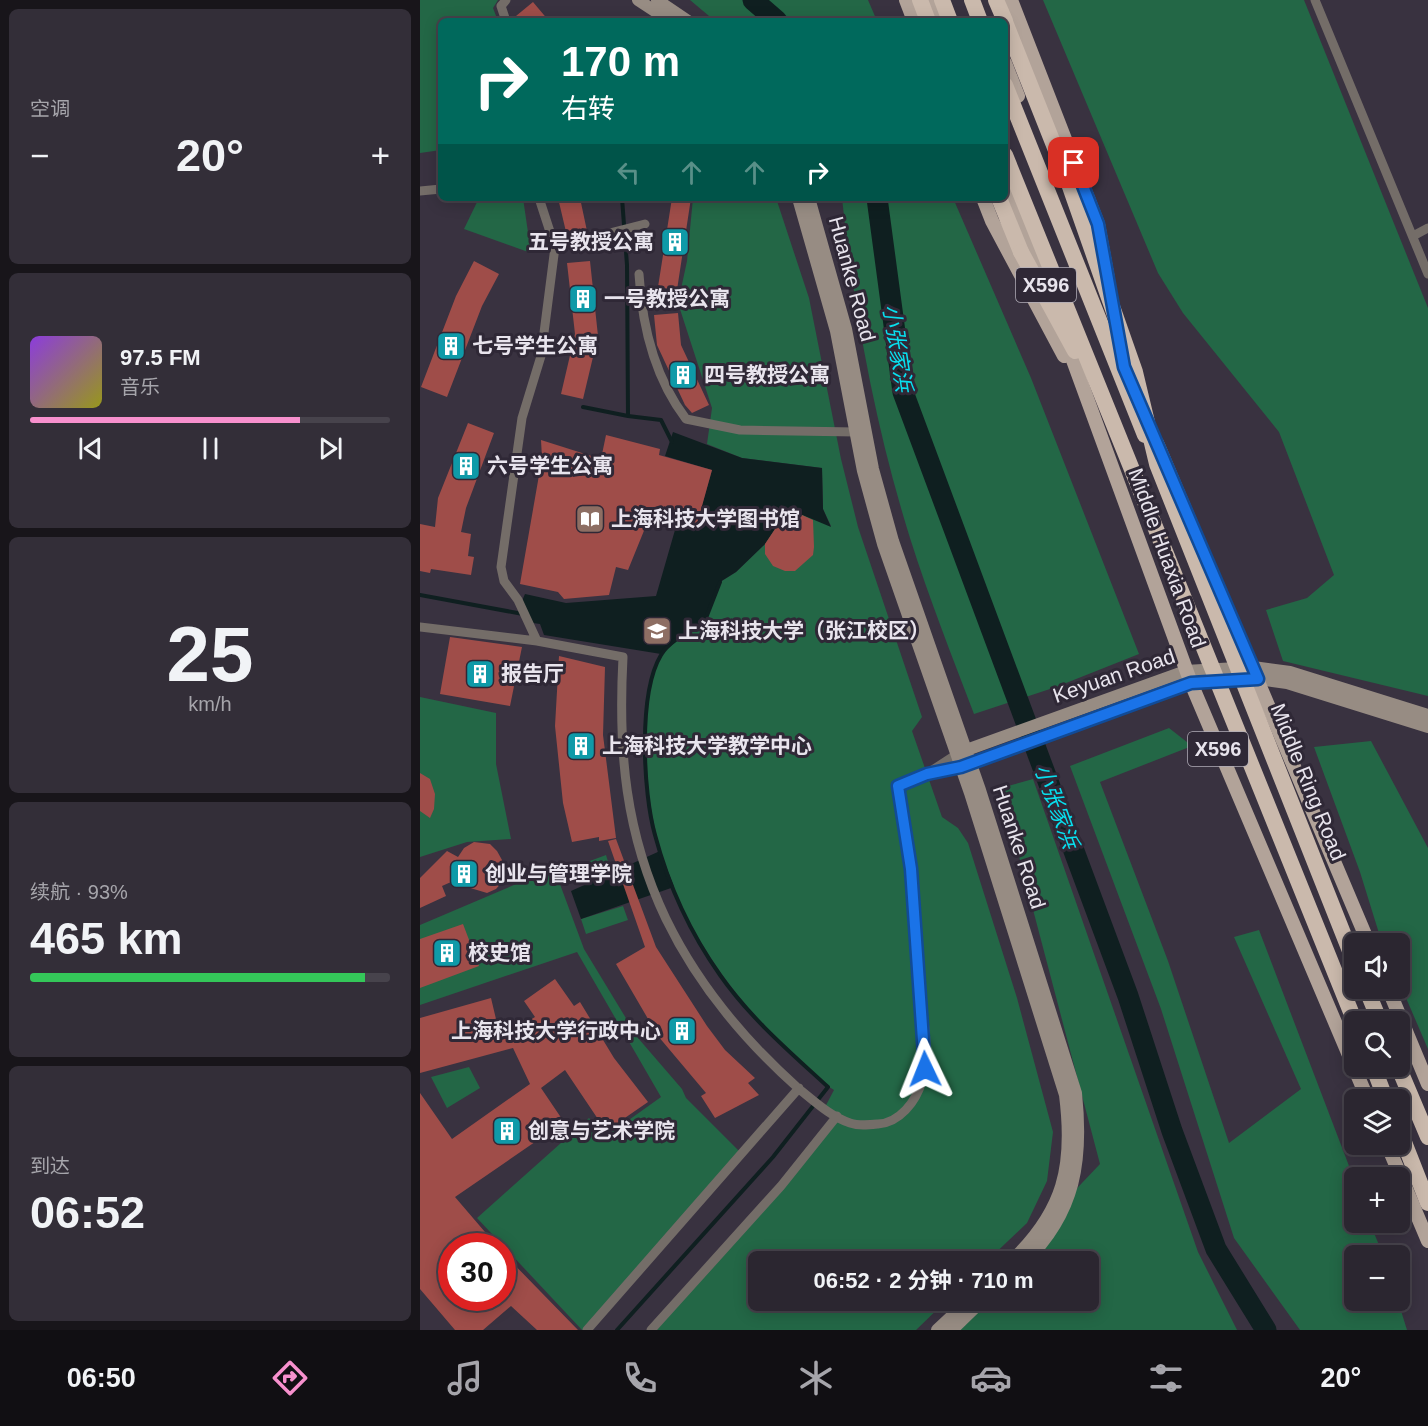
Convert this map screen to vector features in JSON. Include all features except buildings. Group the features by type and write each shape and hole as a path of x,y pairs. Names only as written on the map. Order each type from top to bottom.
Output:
{"highway":[{"path":"920,0 927,18"},
{"path":"942,0 949,18"},
{"path":"972,0 979,18"},
{"path":"996,0 1003,18"},
{"path":"1008,30 1067,178 1136,372 1157,464"},
{"name":"Middle Ring Road","path":"1008,93 1344,936"},
{"path":"1008,162 1351,1011"},
{"path":"1000,201 1021,252 1113,420"},
{"path":"1403,1077 1428,1137"},
{"path":"1409,1155 1428,1203"}],"main road":[{"path":"906,0 913,18"},
{"path":"933,0 940,18"},
{"path":"980,0 987,18"},
{"name":"Middle Huaxia Road","path":"1011,0 1098,224 1124,367"},
{"name":"Middle Huaxia Road","path":"1008,71 1124,367 1364,933"},
{"name":"Middle Huaxia Road","path":"1008,186 1188,677 1363,1089"},
{"name":"Middle Huaxia Road","path":"984,201 992,221 1084,393"},
{"path":"1393,999 1428,1084"},
{"path":"1392,1155 1428,1241"}],"street":[{"path":"505,18 501,6 506,0"},
{"path":"638,0 665,18"},
{"path":"657,0 684,18"},
{"path":"1315,0 1428,274"},
{"path":"420,190 438,189"},
{"path":"537,641 518,600 504,581 501,567 522,418 541,356 555,247 540,201"},
{"name":"Huanke Road","path":"799,201 837,331 863,471 883,544 962,752"},
{"name":"Huanke Road","path":"810,201 846,328 873,469 893,541 962,752 1065,1095 1070,1133 1066,1172 1056,1202 1027,1251"},
{"path":"555,247 645,224"},
{"path":"1413,237 1428,228"},
{"path":"639,274 645,330 668,395 686,419 740,430 856,432"},
{"path":"420,627 537,641 622,657 620,717 622,771 642,857 667,920 698,976 768,1062 822,1107 858,1125 887,1124 908,1109 922,1084 925,1069 911,869 898,786 927,774 966,765"},
{"name":"Keyuan Road","path":"927,774 962,752 1002,737 1059,716 1188,677 1290,672 1428,715"},
{"name":"Keyuan Road","path":"1255,673 1428,727"},
{"name":"Keyuan Road","path":"966,765 1064,729 1188,677"},
{"path":"587,1330 799,1088"},
{"path":"651,1330 781,1186 837,1116"},
{"path":"937,1330 957,1311"},
{"path":"952,1330 972,1311"}],"green space":[{"path":"420,0 498,0 493,8 497,18 438,18 438,150 420,153"},
{"path":"690,0 868,0 876,18 711,18"},
{"path":"1043,0 1304,0 1428,308 1428,696 1283,661 1266,610 1307,598 1334,575 1279,432 1183,313 1158,273"},
{"path":"478,201 523,201 531,253 464,229"},
{"path":"693,201 777,201 809,298 841,459 858,527 922,717 912,731 942,817 958,828 968,843 1017,998 1053,1132 1047,1181 1027,1223 998,1251 748,1251 748,1311 936,1311 916,1330 651,1330 837,1116 824,1109 834,1090 811,1072 758,1019 705,949 684,910 667,870 655,828 648,784 646,718 652,674 661,655 669,645 704,623 720,582 736,572 765,544 781,520 793,511 831,526 823,509 822,468 742,458 707,444 712,408 678,303 687,261"},
{"path":"842,201 954,201 1031,378 1139,654 1056,687 974,714 917,560 898,497 868,370"},
{"path":"420,697 496,713 496,764 511,839 467,842 420,857"},
{"path":"1169,728 1192,746 1100,782 1168,961 1229,1143 1301,1089 1234,937 1259,930 1349,1167 1344,1167 1344,1233 1374,1233 1379,1245 1344,1245 1344,1311 1401,1311 1407,1330 1300,1330 1234,1238 1161,1009 1070,766"},
{"path":"1371,741 1428,848 1428,1049 1406,999 1410,999 1410,933 1379,933 1360,872 1314,747"},
{"path":"1033,779 1198,1252 1237,1330 944,1330 962,1311 1099,1311 1099,1251 1017,1251 1100,1164 1001,788"},
{"path":"606,855 610,868 568,884 563,871"},
{"path":"554,868 584,949 638,1038 682,1089 686,1098 741,1153 587,1330 582,1330 516,1260 516,1233 491,1233 477,1218 589,1118 605,1137 661,1097 577,952 420,1005 420,925"},
{"path":"623,906 628,920 586,934 581,919"},
{"path":"469,1067 480,1088 447,1108 431,1077"}],"shaded area":[{"path":"673,432 742,458 822,468 823,509 831,527 793,511 781,520 765,544 736,572 720,582 704,623 685,634 661,654 544,635 540,624 533,623 522,601 525,594 566,603 656,596 675,530 653,523 657,512 697,523 712,470 665,456"},
{"path":"660,851 674,887 581,919 571,891"}],"waterway":[{"name":"小张家浜","path":"753,0 774,18"},
{"path":"622,201 627,265 628,416 661,420 672,442"},
{"name":"小张家浜","path":"877,201 903,392 1128,996 1172,1131 1216,1249 1266,1330"},
{"path":"583,407 628,416"},
{"path":"617,1330 773,1157 828,1087 757,1020 709,959 690,926 674,890 660,853 651,817 645,744 649,693 654,672 661,655 669,645 704,623 720,582"},
{"path":"420,595 523,614"}],"place":[{"name":"五号教授公寓","path":"675,242"},
{"name":"一号教授公寓","path":"583,299"},
{"name":"七号学生公寓","path":"451,346"},
{"name":"四号教授公寓","path":"683,375"},
{"name":"六号学生公寓","path":"466,466"},
{"name":"上海科技大学图书馆","path":"590,519"},
{"name":"上海科技大学（张江校区）","path":"657,631"},
{"name":"报告厅","path":"480,674"},
{"name":"上海科技大学教学中心","path":"581,746"},
{"name":"创业与管理学院","path":"464,874"},
{"name":"校史馆","path":"447,953"},
{"name":"上海科技大学行政中心","path":"682,1031"},
{"name":"创意与艺术学院","path":"507,1131"}],"route":[{"path":"925,1069 911,869 898,786 927,774 961,767 1191,683 1258,679 1124,367 1098,224 1074,163"}]}
